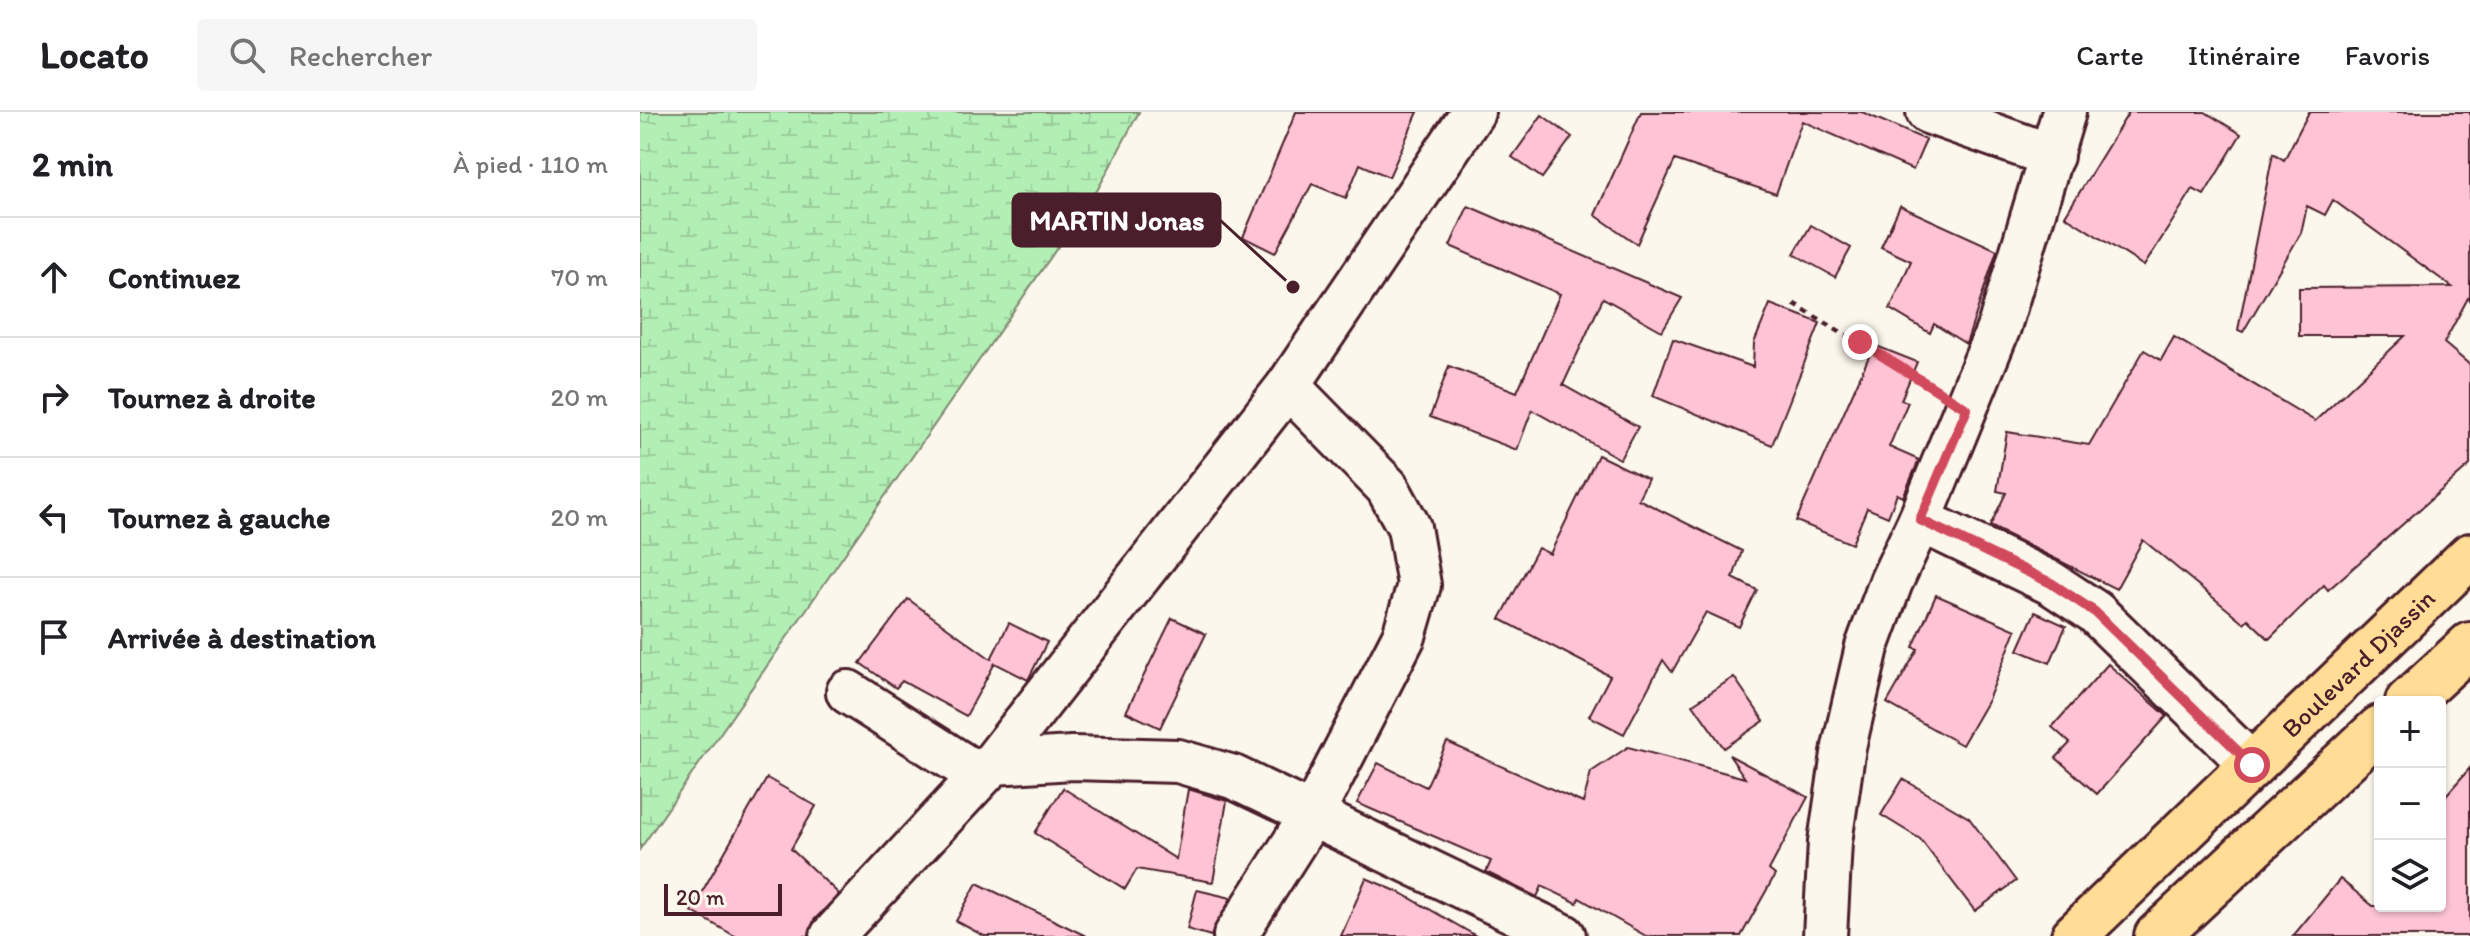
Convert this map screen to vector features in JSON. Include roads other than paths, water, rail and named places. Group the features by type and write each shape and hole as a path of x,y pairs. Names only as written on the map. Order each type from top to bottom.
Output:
{"highway":[{"name":"Boulevard Djassin","path":"2074,936 2470,556"},
{"path":"2415,696 2470,645"},
{"path":"2157,936 2374,734"}],"street":[{"path":"832,936 986,769 1288,386 1473,112"},
{"path":"1928,112 2052,156"},
{"path":"1825,936 1830,842 1844,747 1867,647 1891,582 1920,520 1999,327 2064,112"},
{"path":"1235,936 1313,813 1404,636 1419,585 1409,527 1387,487 1288,386"},
{"path":"1920,520 2051,583 2095,612 2252,765"},
{"path":"848,692 986,769 1072,758 1178,761 1233,777 1564,936"}],"place":[{"name":"MARTIN Jonas","path":"1293,287"}]}
